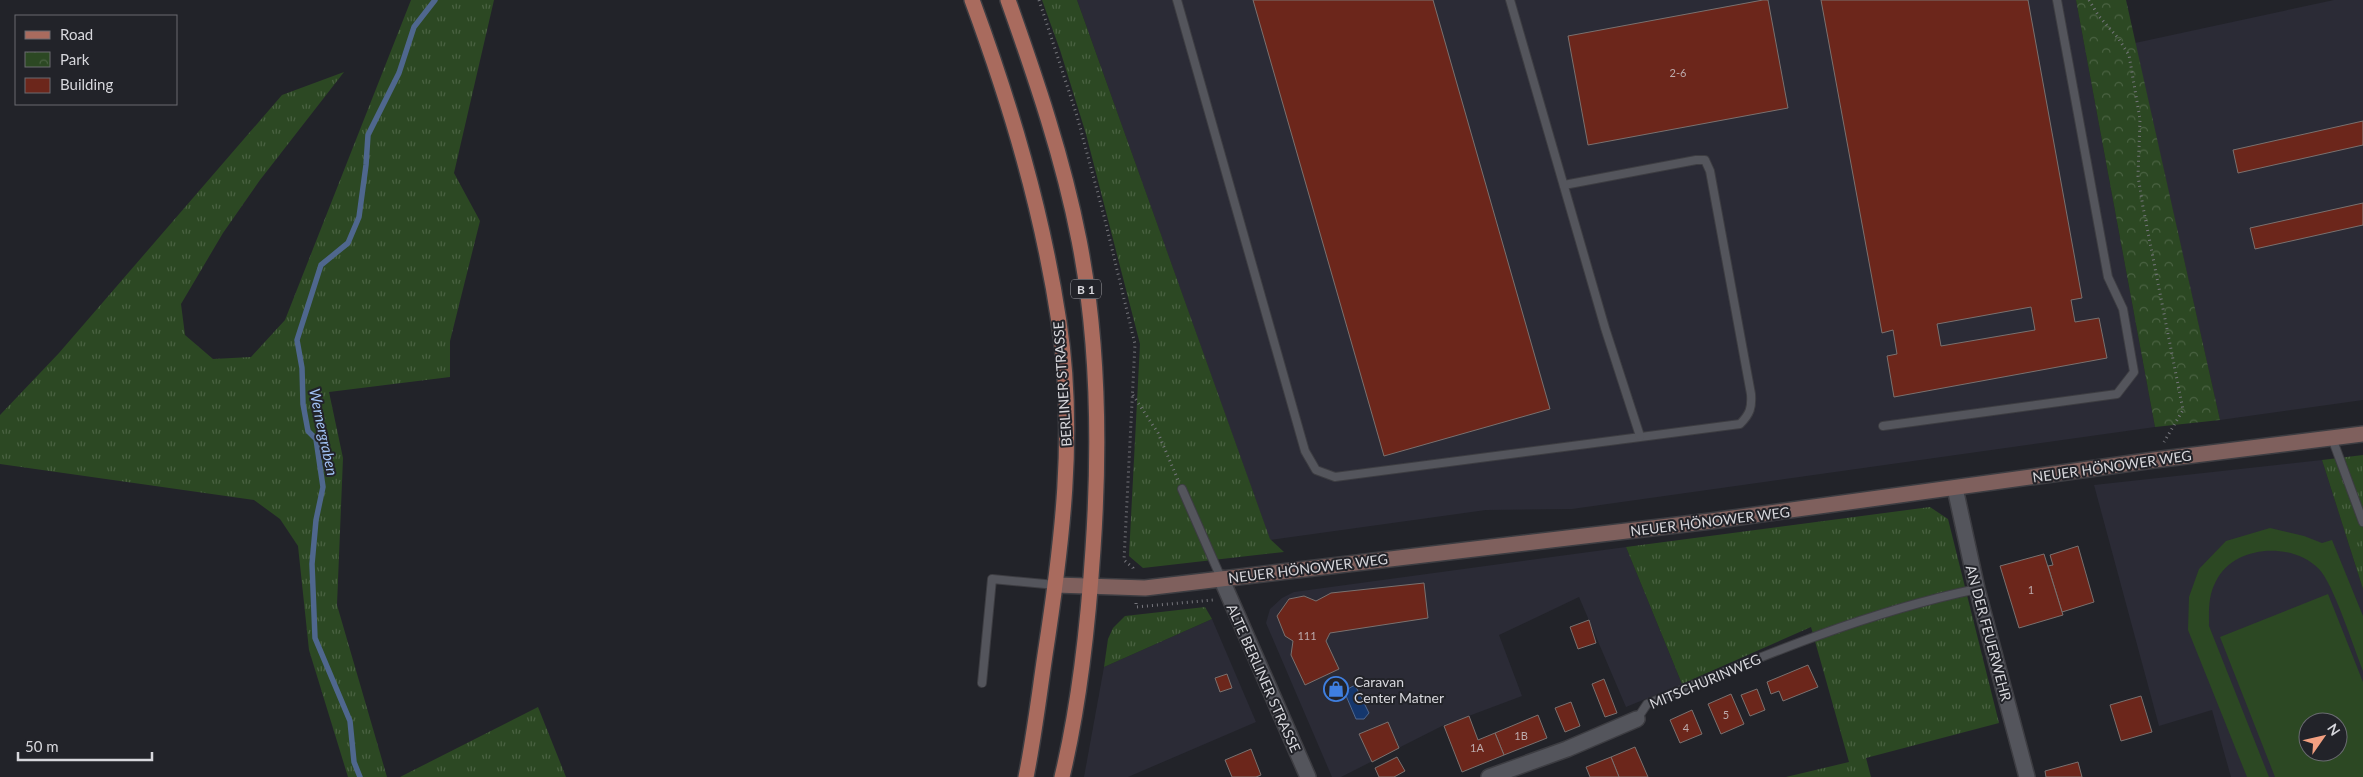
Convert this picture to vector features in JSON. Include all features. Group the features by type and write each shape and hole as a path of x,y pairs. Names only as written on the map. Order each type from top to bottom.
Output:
{"main road":[{"name":"BERLINER STRASSE","path":"972,0 1004,87 1030,177 1060,323 1067,453 1063,534 1026,777"},
{"name":"B 1","path":"1008,0 1034,73 1065,174 1079,241 1090,315 1096,385 1097,453 1091,588 1086,642 1062,777"},
{"name":"NEUER HÖNOWER WEG","path":"1056,585 1134,589 1711,521 2154,460 2363,434"}],"street":[{"name":"AN DER FEUERWEHR","path":"1955,488 1977,589 2027,777"},
{"name":"ALTE BERLINER STRASSE","path":"1221,578 1308,777"},
{"name":"MITSCHURINWEG","path":"1489,777 1637,719"}],"lane":[{"path":"1177,0 1305,451 1316,470 1335,477 1550,450 1640,436 1740,424 1749,415 1752,406 1710,171 1705,160 1696,160 1564,185"},
{"path":"1510,0 1605,328 1640,436"},
{"path":"1883,426 2117,394 2134,372 2123,309 2108,278 2057,0"},
{"path":"2332,438 2363,522"},
{"path":"1182,489 1221,578"},
{"path":"982,683 992,579 1056,585"},
{"name":"MITSCHURINWEG","path":"1637,719 1647,704 1815,635 1924,600 1977,589"}],"path":[{"path":"1038,0 1077,116 1104,216 1135,344 1124,560 1133,568 1136,607 1206,600"},
{"path":"2089,0 2098,15 2118,38 2129,55 2140,119 2138,176 2183,410 2154,460"},
{"path":"1132,395 1158,433 1182,489"}],"shaded area":[{"path":"1077,0 2076,0 2155,427 1572,509 1486,510 1270,540"},
{"path":"2334,0 2363,0 2363,400 2220,420 2135,43"},
{"path":"2322,460 2363,589 2363,777 2231,777 2212,710 2159,726 2094,485"},
{"path":"1626,547 1682,684 1626,707 1579,597 1499,635 1522,696 1442,726 1341,777 1332,777 1266,623 1270,609 1282,598 1294,592"},
{"path":"1212,619 1256,722 1128,777 1084,777 1104,667"}],"green space":[{"path":"411,0 494,0 454,173 480,221 450,341 450,377 329,392 343,458 337,605 387,777 348,777 309,650 298,546 280,519 254,500 0,464 0,415 59,353 282,95 344,72 260,180 223,233 181,304 185,335 213,359 251,357 285,320"},
{"path":"1042,0 1077,0 1270,539 1284,552 1143,568 1129,556 1140,344 1086,134 1060,50"},
{"path":"2076,0 2126,0 2220,420 2155,427"},
{"path":"2363,455 2363,589 2322,460"},
{"path":"1930,507 1948,519 1999,723 1866,758 1871,777 1786,777 1849,762 1811,627 1682,684 1626,547"},
{"path":"2270,528 2304,536 2322,543 2332,540 2363,616 2363,671 2325,576 2307,560 2294,554 2264,551 2249,554 2236,560 2224,569 2216,581 2212,592 2209,626 2269,777 2247,777 2188,630 2189,597 2199,569 2226,541"},
{"path":"2328,594 2363,682 2363,777 2275,777 2220,637"},
{"path":"1205,607 1212,619 1104,667 1108,639 1113,628 1125,616"},
{"path":"538,707 566,777 400,777"}],"water":[{"path":"1355,685 1369,713 1364,719 1356,719 1344,691"}],"building":[{"path":"1253,0 1433,0 1550,409 1384,456"},
{"path":"1768,0 1788,108 1588,145 1568,36"},
{"path":"1821,0 2028,0 2082,298 2071,300 2075,322 2099,318 2107,358 1894,397 1887,356 1897,354 1893,330 1882,333","holes":["2031,307 2035,330 1941,346 1937,324"]},
{"path":"2363,121 2363,145 2238,173 2233,150"},
{"path":"2363,203 2363,225 2255,249 2250,228"},
{"path":"2078,546 2094,602 2062,612 2048,566 2053,565 2050,555"},
{"path":"2044,554 2063,615 2019,628 2000,566"},
{"path":"1424,583 1428,618 1330,633 1326,641 1339,669 1305,685 1291,655 1293,641 1285,636 1277,616 1289,599 1304,596 1316,601 1331,593"},
{"path":"1589,620 1596,643 1578,649 1570,627"},
{"path":"1808,665 1818,687 1783,701 1779,691 1771,694 1767,682"},
{"path":"1227,674 1232,688 1220,692 1215,678"},
{"path":"1604,679 1617,713 1605,717 1592,684"},
{"path":"1757,689 1765,710 1750,716 1741,695"},
{"path":"1731,694 1744,724 1721,734 1708,704"},
{"path":"2141,696 2152,732 2121,741 2110,705"},
{"path":"1571,702 1580,726 1565,732 1555,708"},
{"path":"1692,710 1702,734 1680,743 1670,720"},
{"path":"1538,715 1547,738 1504,755 1495,733"},
{"path":"1469,716 1478,740 1495,733 1504,755 1462,772 1444,726"},
{"path":"1388,722 1399,748 1372,762 1359,734"},
{"path":"1635,747 1648,777 1619,777 1611,757"},
{"path":"1251,749 1261,775 1256,777 1232,777 1225,760"},
{"path":"1397,757 1405,771 1394,777 1379,777 1375,768"},
{"path":"1611,757 1619,777 1590,777 1586,767"},
{"path":"2078,762 2082,777 2046,777 2045,771"}],"waterway":[{"name":"Wernergraben","path":"360,777 354,762 350,721 315,638 312,564 316,520 323,487 316,439 308,431 303,404 302,368 297,340 321,265 348,243 359,217 368,135 399,73 414,27 435,0"}],"place":[{"name":"Caravan Center Matner","path":"1336,689"}]}
